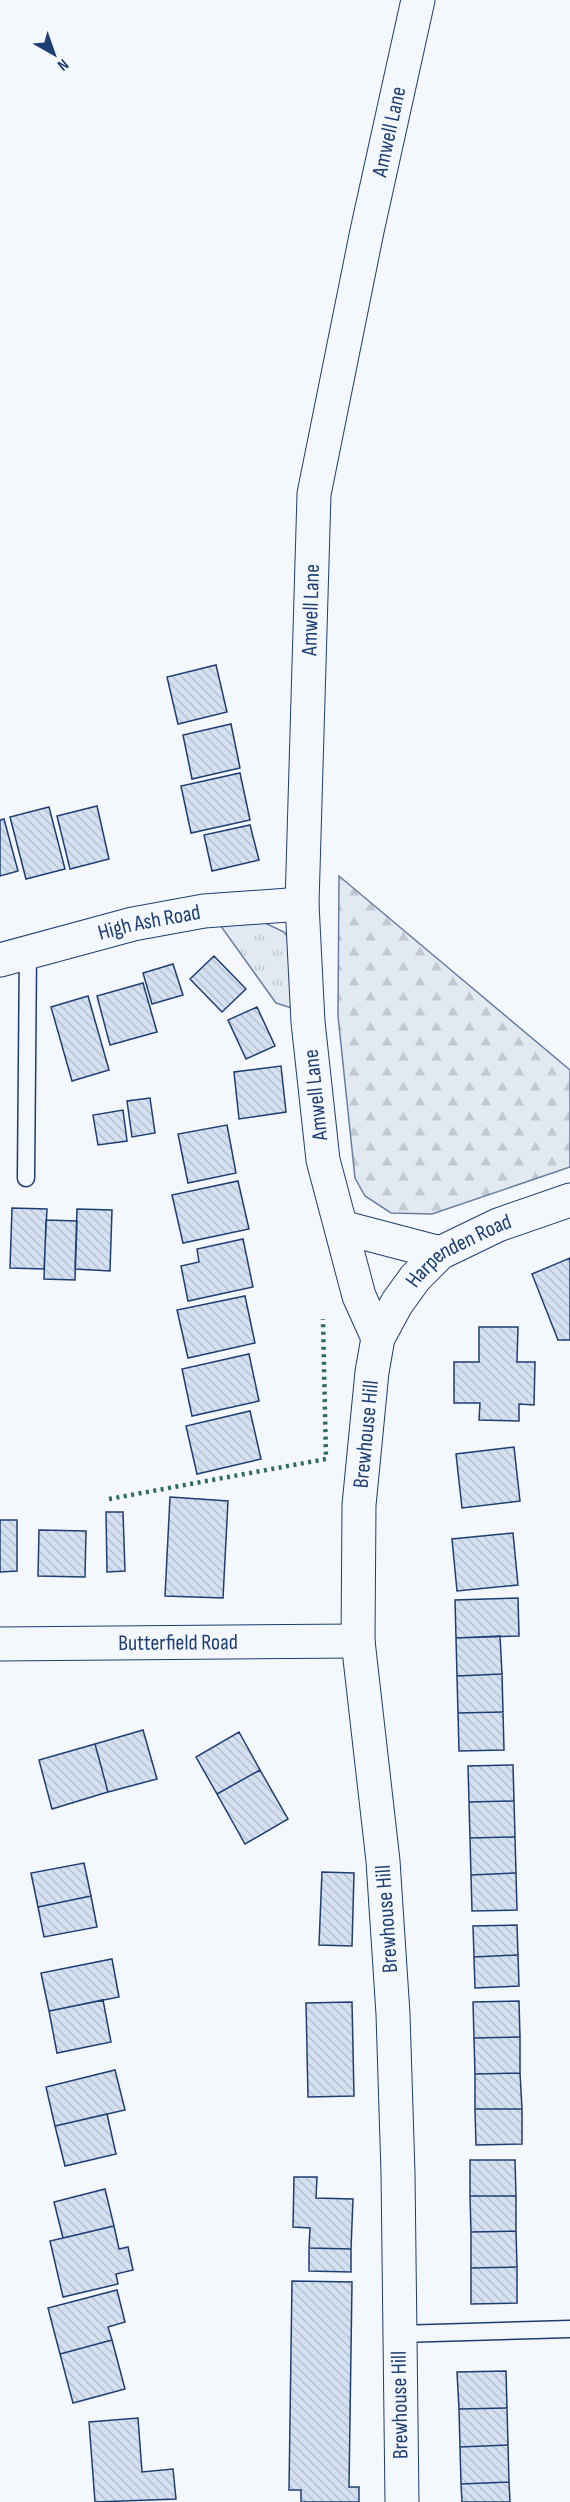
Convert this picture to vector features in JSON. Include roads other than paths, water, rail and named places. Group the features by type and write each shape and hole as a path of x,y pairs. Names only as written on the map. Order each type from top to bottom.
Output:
{"street":[{"name":"Amwell Lane","path":"378,1338 360,1296 323,1160 309,1022 302,904 314,494 367,231 418,0"},
{"name":"High Ash Road","path":"14,955 133,924 204,911 302,904"},
{"name":"Harpenden Road","path":"378,1338 397,1303 415,1278 440,1253 498,1226 570,1200"},
{"path":"341,1227 440,1253"},
{"name":"Brewhouse Hill","path":"378,1338 372,1372 359,1505 357,1641 383,1861 393,2014 402,2502"},
{"name":"Butterfield Road","path":"0,1644 357,1641"}],"lane":[{"path":"14,955 26,1178"},
{"path":"399,2334 570,2329"}]}
